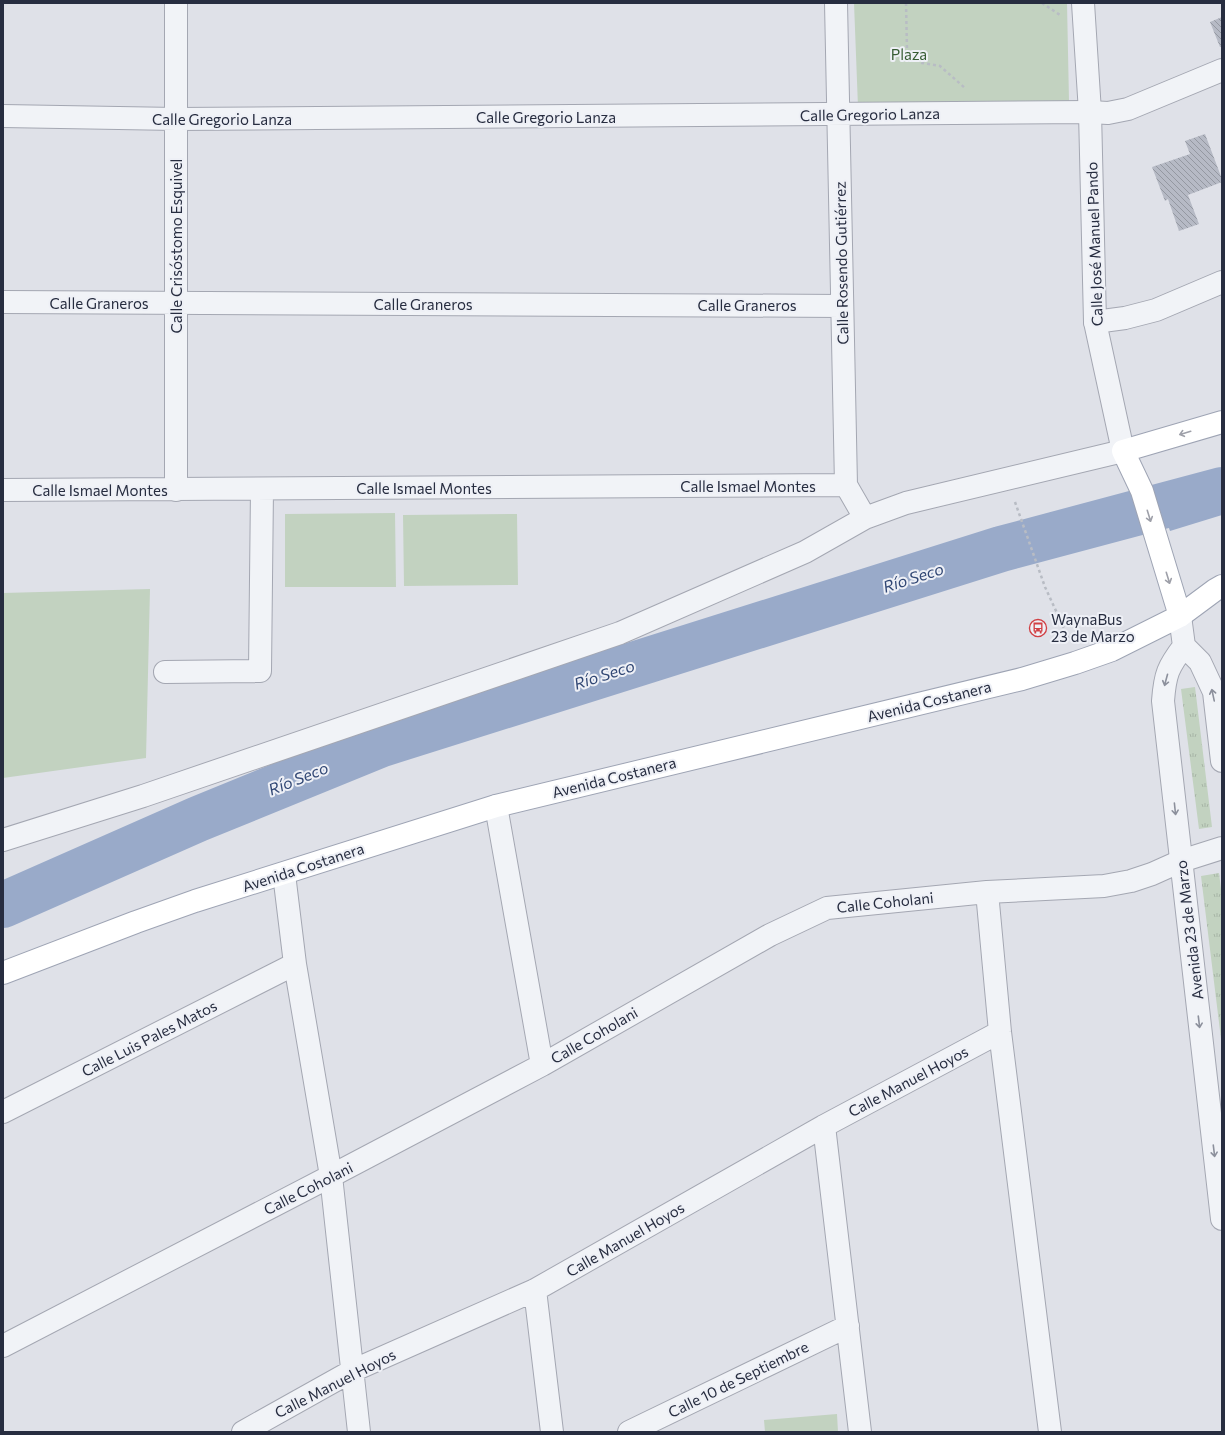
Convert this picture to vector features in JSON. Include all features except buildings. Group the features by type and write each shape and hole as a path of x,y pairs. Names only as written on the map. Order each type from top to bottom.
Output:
{"main road":[{"path":"1123,451 1222,422"},
{"name":"Calle José Manuel Pando","path":"1123,451 1142,491 1180,616"},
{"name":"Avenida Costanera","path":"3,973 195,901 496,806 1022,678 1079,662 1112,650 1180,616 1222,586"}],"street":[{"name":"Calle Crisóstomo Esquivel","path":"176,3 176,490"},
{"name":"Calle Rosendo Gutiérrez","path":"836,3 846,485 866,518"},
{"name":"Calle José Manuel Pando","path":"1083,3 1090,112 1095,322 1123,451"},
{"name":"Calle Gregorio Lanza","path":"3,116 176,120 1108,113 1128,109 1222,70"},
{"path":"1095,322 1125,318 1156,310 1222,282"},
{"name":"Calle Graneros","path":"3,302 842,306"},
{"path":"3,840 143,796 620,632 805,552 866,518 906,503 1123,451"},
{"name":"Calle Ismael Montes","path":"3,490 846,485"},
{"path":"165,672 260,671 262,489"},
{"path":"1180,616 1184,646 1200,662 1214,692 1222,761"},
{"name":"Avenida 23 de Marzo","path":"1184,646 1171,663 1164,683 1163,701 1222,1219"},
{"path":"496,806 542,1064"},
{"name":"Calle Coholani","path":"3,1346 331,1176 542,1064 770,935 826,908 987,892 1104,886 1131,881 1152,874 1181,861 1222,848"},
{"path":"284,874 295,964 331,1176 359,1432"},
{"path":"987,892 1000,1032 1050,1432"},
{"name":"Calle Luis Pales Matos","path":"3,1112 295,964"},
{"name":"Calle Manuel Hoyos","path":"243,1432 352,1371 535,1290 824,1126 1000,1032"},
{"path":"824,1126 860,1432"},
{"path":"535,1290 552,1432"},
{"name":"Calle 10 de Septiembre","path":"629,1432 848,1326"}],"path":[{"path":"906,3 907,50 922,64 940,66 969,92"},
{"path":"1042,3 1061,16"},
{"path":"1007,480 1045,587 1079,662"}],"green space":[{"name":"Plaza","path":"854,3 1067,3 1069,101 858,107"},
{"path":"395,513 396,587 285,587 285,514"},
{"path":"517,514 518,585 404,586 403,515"},
{"path":"150,589 146,758 3,778 3,593"},
{"path":"1195,687 1212,827 1199,829 1181,689"},
{"path":"1219,873 1222,897 1222,1047 1201,876"},
{"path":"837,1414 838,1432 765,1432 764,1420"}],"water":[{"path":"1222,470 1222,515 1170,531 1156,491"}],"waterway":[{"name":"Río Seco","path":"3,905 198,819 382,744 1001,549 1222,490"}],"place":[{"name":"WaynaBus 23 de Marzo","path":"1038,628"}]}
